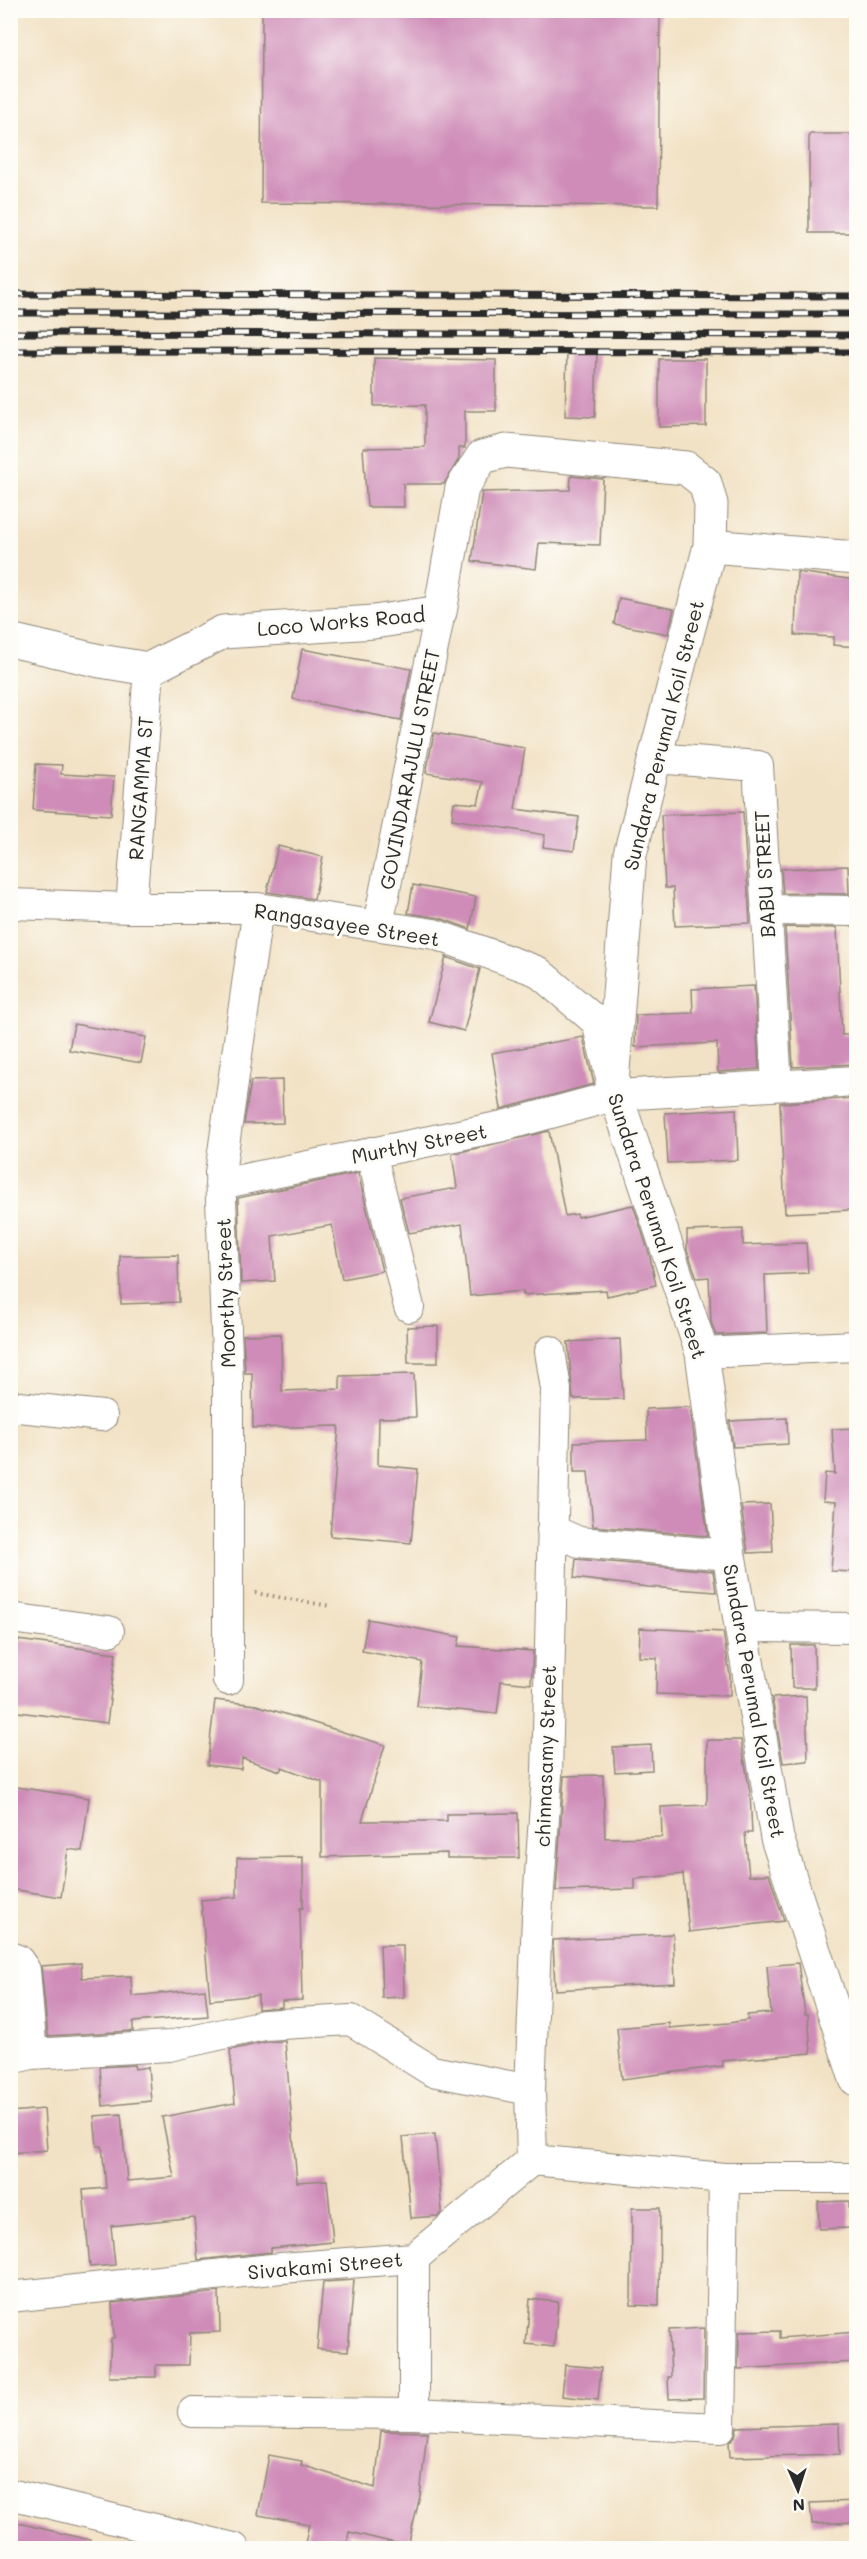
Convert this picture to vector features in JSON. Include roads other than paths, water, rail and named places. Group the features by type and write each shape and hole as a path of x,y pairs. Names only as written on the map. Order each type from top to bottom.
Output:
{"street":[{"name":"Loco Works Road","path":"149,669 223,632 374,622 440,612 462,488 482,457 506,451 686,468 705,483 711,504 711,546"},
{"path":"711,546 856,558"},
{"name":"Sundara Perumal Koil Street","path":"711,546 630,854 614,1089 702,1353 729,1555 777,1838 856,2079"},
{"name":"GOVINDARAJULU STREET","path":"378,925 440,612"},
{"path":"10,640 100,661 149,669"},
{"name":"RANGAMMA ST","path":"131,908 149,669"},
{"name":"BABU STREET","path":"655,758 758,766 777,1085"},
{"name":"Rangasayee Street","path":"10,904 131,908 258,908 435,934 537,971 597,1022 614,1089"},
{"name":"Moorthy Street","path":"228,1680 228,1382 220,1173 258,908"},
{"path":"766,910 856,911"},
{"name":"Murthy Street","path":"220,1184 504,1126 614,1089 856,1081"},
{"path":"371,1152 409,1307"},
{"path":"702,1353 856,1346"},
{"name":"chinnasamy Street","path":"532,2160 530,2090 537,1917 547,1775 555,1389 550,1352"},
{"path":"10,1406 102,1416"},
{"path":"552,1530 579,1542 729,1555"},
{"path":"10,1618 109,1631"},
{"path":"741,1627 856,1628"},
{"path":"10,1957 18,1960 25,1970 21,2056 169,2046 264,2025 351,2020 432,2071 530,2090"},
{"path":"532,2160 724,2178 856,2178"},
{"name":"Sivakami Street","path":"10,2297 281,2268 414,2258 532,2160"},
{"path":"193,2412 414,2414 720,2428 724,2178"},
{"path":"414,2258 414,2414"},
{"path":"10,2494 234,2548"}],"railway":[{"path":"10,294 856,296"},
{"path":"10,313 856,314"},
{"path":"10,333 856,335"},
{"path":"10,351 856,352"}]}
